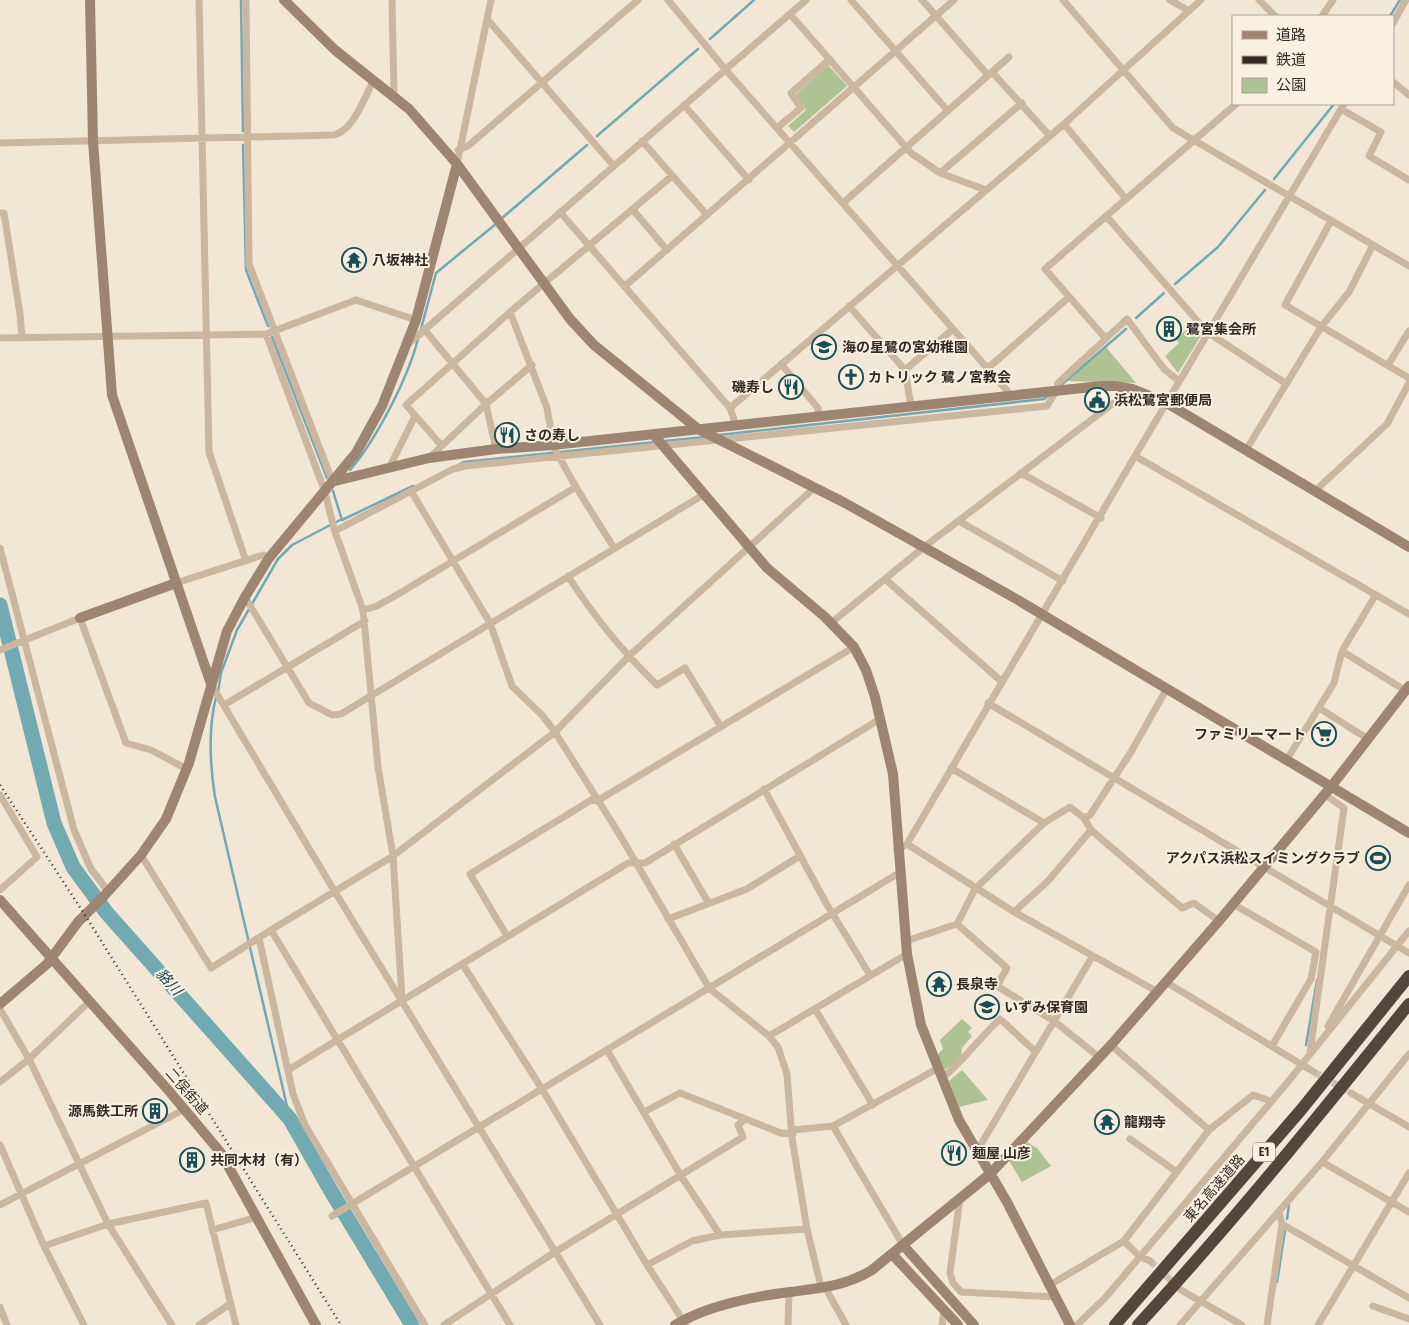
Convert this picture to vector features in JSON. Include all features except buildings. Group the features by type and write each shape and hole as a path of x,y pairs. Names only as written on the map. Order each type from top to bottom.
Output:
{"highway":[{"name":"東名高速道路","path":"1115,1325 1301,1110 1409,976"},
{"name":"E1","path":"1138,1325 1178,1283 1310,1128 1409,1004"}],"street":[{"path":"90,0 93,141 107,337 114,406 213,686 335,892 600,1325"},
{"path":"199,0 209,452 246,560"},
{"path":"246,0 249,264 334,482"},
{"path":"284,0 335,50 409,109 456,164 570,319 594,345 701,430 924,547 1041,614 1286,761 1327,791 1344,808 1310,1055"},
{"path":"392,0 394,96"},
{"path":"0,1004 51,959 70,930 141,855 166,819 187,769 213,686 227,630 247,600 269,558 334,482 356,454 372,428 410,343 456,164 491,0"},
{"path":"458,150 468,146 638,0"},
{"path":"668,0 725,69 1010,394"},
{"path":"410,343 518,247 806,0"},
{"path":"851,0 948,112"},
{"path":"922,0 990,73 1022,103 1049,135"},
{"path":"625,286 954,0"},
{"path":"1063,0 1173,128 1409,266"},
{"path":"1170,0 1189,11"},
{"path":"730,408 1064,124 1201,0"},
{"path":"1258,0 1274,15"},
{"path":"1323,15 1333,0"},
{"path":"1394,22 1406,4"},
{"path":"790,14 911,153 940,173 986,190"},
{"path":"487,19 613,165"},
{"path":"843,203 1009,57"},
{"path":"777,128 801,108 791,93 830,59"},
{"path":"0,143 334,136 341,133 351,122 374,80"},
{"path":"1394,83 1409,95"},
{"path":"940,173 1022,103"},
{"path":"684,105 749,180"},
{"path":"1106,339 1045,269 1235,105"},
{"path":"897,851 907,844 1001,681 1101,518 1207,332 1343,106 1381,132 1369,156 1409,180"},
{"path":"1064,124 1126,199"},
{"path":"642,141 708,215"},
{"path":"441,445 406,405 510,312 591,246 672,176"},
{"path":"633,210 667,250"},
{"path":"560,212 730,408 736,425"},
{"path":"0,213 4,213 22,338"},
{"path":"1107,217 1207,332 1285,383"},
{"path":"1332,221 1285,305 1321,327 1329,328 1409,378"},
{"path":"1246,450 1285,383 1321,327 1349,292 1373,245"},
{"path":"987,369 1069,297"},
{"path":"0,338 266,334 356,300 416,320"},
{"path":"848,306 905,370 911,406"},
{"path":"510,312 547,408 555,452 614,548"},
{"path":"334,530 453,469 465,466 555,452 657,440 718,439 1047,406 1057,389 1127,319 1164,369 1179,381"},
{"path":"424,329 486,404 496,449"},
{"path":"905,370 953,329"},
{"path":"1388,365 1409,331"},
{"path":"266,334 325,492 334,530 363,610 378,768 394,856 402,1002"},
{"path":"781,364 818,408 819,416"},
{"path":"429,458 486,404 532,365"},
{"path":"1316,492 1387,424 1409,383"},
{"path":"657,440 701,430 736,425 1010,394 1045,392 1057,389 1115,386 1132,389 1166,402 1409,548"},
{"path":"830,623 924,547 1132,389"},
{"path":"388,468 416,416"},
{"path":"657,440 767,568 830,623 854,647 866,670 893,774 897,851 907,954 920,1025 959,1120 990,1174 1070,1325"},
{"path":"334,482 429,458 496,449 555,452"},
{"path":"1135,456 1409,614"},
{"path":"1021,473 1101,518"},
{"path":"363,610 377,606 576,487"},
{"path":"141,855 211,968 394,856 555,732 628,657 749,545 814,488"},
{"path":"411,491 490,623 512,686 555,732 709,988 769,1036 778,1047 787,1074 793,1132 807,1228 823,1287 846,1325"},
{"path":"247,600 309,703 332,715 351,709 371,694 703,495"},
{"path":"959,521 1063,581"},
{"path":"0,548 20,643 74,830 106,894"},
{"path":"2,650 80,618 176,583 246,560 263,556 269,558"},
{"path":"568,576 593,615 628,657 656,684 686,668 721,727"},
{"path":"885,579 1001,681"},
{"path":"1286,761 1334,683 1342,651 1375,596"},
{"path":"80,618 126,743 151,750 187,769"},
{"path":"222,702 365,621"},
{"path":"507,936 470,874 592,799 597,801 854,647"},
{"path":"463,965 542,1089 618,1214 681,1323 723,1306 857,1279 892,1254 990,1174 1100,1057 1264,868 1407,692 1342,651"},
{"path":"1084,818 1090,815 1166,690"},
{"path":"988,703 1409,953"},
{"path":"1320,708 1368,738"},
{"path":"288,1070 628,863 645,863 880,719"},
{"path":"951,768 1044,822"},
{"path":"764,789 832,914 870,974"},
{"path":"1327,791 1409,833"},
{"path":"0,795 37,857 0,890"},
{"path":"906,941 957,924 975,889 1044,822 1070,807 1084,818 1091,830 1182,908 1194,903 1219,921"},
{"path":"1014,912 1048,881 1091,830"},
{"path":"674,844 708,902"},
{"path":"907,844 975,889 1014,912 1158,992"},
{"path":"668,919 747,888 800,856"},
{"path":"332,1216 899,873"},
{"path":"1318,1044 1409,886"},
{"name":"二俣街道","path":"0,900 221,1153 316,1325"},
{"path":"1233,904 1316,952 1312,978 1272,1046"},
{"path":"957,924 1007,968 997,986 1054,1021 1100,1057"},
{"path":"271,930 510,1325"},
{"path":"1077,1325 1105,1298 1271,1102 1409,931"},
{"path":"257,940 292,1094 304,1125 425,1325"},
{"path":"769,1036 870,974 907,954"},
{"path":"977,1151 1092,957"},
{"path":"1166,982 1314,1072"},
{"path":"0,1082 29,1059 90,1001"},
{"path":"0,1009 29,1059 108,1224 172,1325"},
{"path":"815,1009 873,1105"},
{"path":"941,1079 960,1065 979,1038 1000,1019 1036,1052"},
{"path":"1110,1045 1209,1130"},
{"path":"607,1050 681,1176 720,1235"},
{"path":"1180,1325 1322,1162 1368,1102 1409,1054"},
{"path":"644,1112 677,1093 781,1134 833,1126 937,1069"},
{"path":"1351,1093 1409,1127"},
{"path":"1050,1285 1124,1241 1209,1130 1253,1095 1271,1102"},
{"path":"0,1205 185,1110"},
{"path":"444,1325 555,1252 743,1137 738,1125 744,1120"},
{"path":"833,1126 903,1245 974,1325"},
{"path":"1130,1139 1177,1172"},
{"path":"0,1146 44,1246 84,1325"},
{"path":"1322,1162 1409,1212"},
{"path":"1318,1325 1409,1173"},
{"path":"960,1198 950,1273 952,1283 961,1292 1056,1297"},
{"path":"44,1246 108,1224 206,1203 236,1325"},
{"path":"1267,1325 1282,1224 1279,1212"},
{"path":"212,1230 257,1217"},
{"path":"1282,1224 1409,1298"},
{"path":"647,1265 692,1241 720,1235 807,1228"},
{"path":"1124,1241 1140,1256 1150,1262"},
{"path":"892,1254 958,1325"},
{"path":"1181,1290 1242,1325"},
{"path":"788,1325 789,1292"},
{"path":"199,1325 230,1304"},
{"path":"1373,1306 1409,1319"},
{"path":"0,1307 7,1325"},
{"path":"942,1325 944,1310"}],"green space":[{"path":"828,65 847,86 794,132 788,126 806,110 796,94"},
{"path":"1193,324 1202,334 1178,373 1165,356 1179,343 1176,339"},
{"path":"1106,347 1136,383 1067,381"},
{"path":"962,1019 972,1028 968,1032 972,1036 962,1048 961,1059 943,1071 937,1055 943,1049 940,1040"},
{"path":"962,1070 988,1100 959,1107 949,1081"},
{"path":"1027,1142 1037,1148 1051,1166 1022,1182 1009,1161"}],"waterway":[{"path":"241,0 243,131"},
{"path":"710,39 754,0"},
{"path":"1391,15 1400,0"},
{"path":"597,136 698,49"},
{"path":"1274,179 1333,105"},
{"path":"243,145 246,270 268,326"},
{"path":"501,219 587,145"},
{"path":"1175,284 1218,247 1265,190"},
{"path":"421,329 436,273 497,223"},
{"path":"1136,318 1164,293"},
{"path":"1060,386 1126,329"},
{"path":"272,337 327,478"},
{"path":"350,470 370,442 390,408 407,372 418,339"},
{"path":"719,435 1044,399 1048,396"},
{"path":"664,441 706,437"},
{"path":"458,465 464,462 656,442"},
{"path":"333,491 342,520 413,486"},
{"path":"218,692 221,673 237,630 278,559 292,545 342,519"},
{"name":"貉川","path":"0,605 54,823 73,867 106,912 290,1119 412,1325"},
{"path":"216,697 213,709 211,747 215,797 290,1119"},
{"path":"1306,1045 1317,980"},
{"path":"1287,1219 1289,1205"},
{"path":"1277,1282 1285,1231"}],"tunnel":[{"path":"1314,1072 1351,1093"},
{"path":"1150,1261 1177,1286"}],"railway":[{"path":"0,785 85,915 341,1325"}],"place":[{"name":"八坂神社","path":"354,260"},
{"name":"鷺宮集会所","path":"1169,329"},
{"name":"海の星鷺の宮幼稚園","path":"824,347"},
{"name":"カトリック 鷺ノ宮教会","path":"851,377"},
{"name":"磯寿し","path":"791,387"},
{"name":"浜松鷺宮郵便局","path":"1097,400"},
{"name":"さの寿し","path":"507,435"},
{"name":"ファミリーマート","path":"1324,734"},
{"name":"アクパス浜松スイミングクラブ","path":"1378,858"},
{"name":"長泉寺","path":"939,984"},
{"name":"いずみ保育園","path":"987,1007"},
{"name":"源馬鉄工所","path":"155,1111"},
{"name":"龍翔寺","path":"1107,1122"},
{"name":"麺屋 山彦","path":"954,1153"},
{"name":"共同木材（有）","path":"192,1160"}]}
